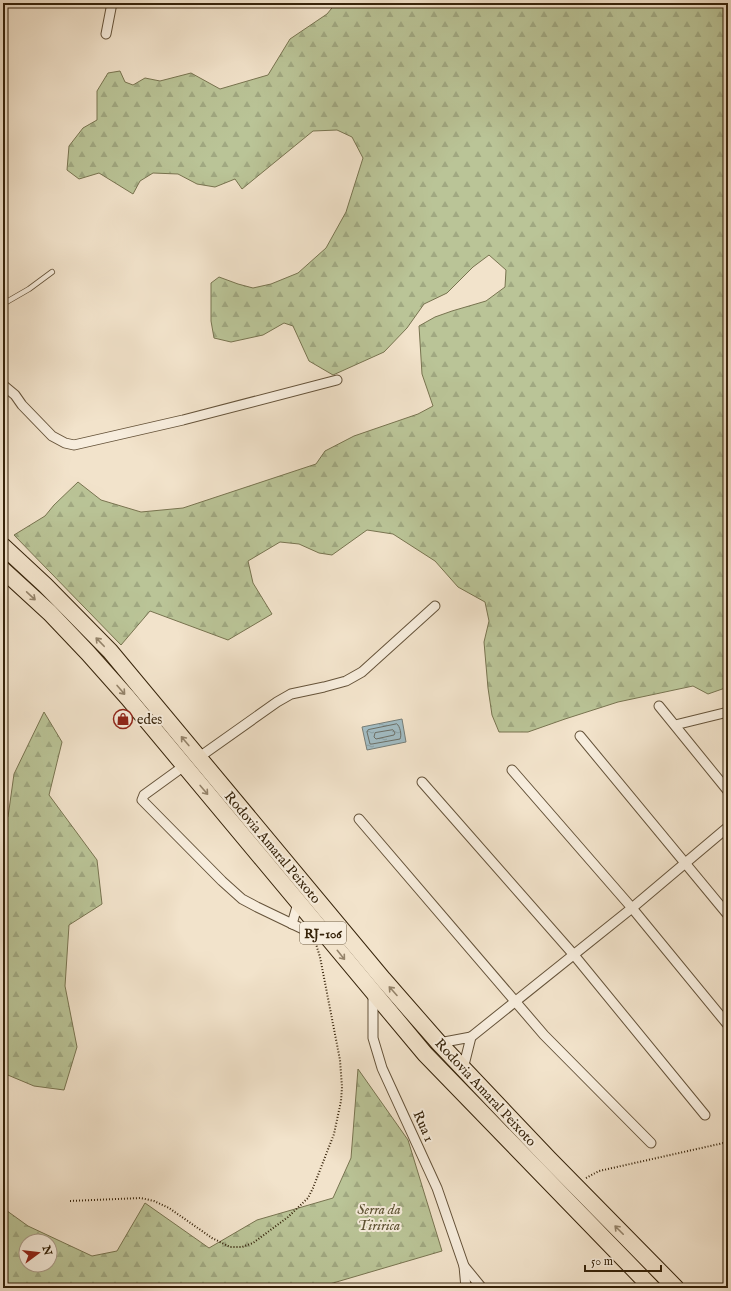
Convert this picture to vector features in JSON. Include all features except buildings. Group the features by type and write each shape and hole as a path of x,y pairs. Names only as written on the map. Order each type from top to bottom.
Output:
{"highway":[{"name":"Rodovia Amaral Peixoto","path":"3,546 45,585 110,651 383,979 439,1043 574,1185 676,1288"},
{"name":"Rodovia Amaral Peixoto","path":"3,570 50,613 88,653 298,903 320,936 425,1054 652,1288"}],"street":[{"path":"106,34 112,3"},
{"path":"3,385 15,395 22,405 52,436 65,444 74,445 183,420 337,380"},
{"path":"198,758 277,702 291,694 324,688 346,681 362,672 435,606"},
{"path":"659,706 728,791"},
{"path":"675,724 728,712"},
{"path":"580,736 728,915"},
{"path":"184,766 144,794 142,800 242,899 320,936"},
{"path":"512,770 632,908 728,1025"},
{"path":"422,782 574,955 705,1116"},
{"path":"359,819 544,1035 651,1143"},
{"path":"439,1043 472,1037 632,908 728,827"},
{"path":"292,924 298,903"},
{"name":"Rua 1","path":"373,994 373,1038 382,1068 437,1188 464,1266 466,1288"},
{"path":"463,1069 472,1037"},
{"name":"Rua 1","path":"464,1266 482,1288"}],"lane":[{"path":"3,304 29,289 52,272"}],"path":[{"path":"70,1200 141,1198 154,1201 169,1208 212,1238 230,1247 242,1247 253,1243 268,1233 308,1198 334,1134 341,1101 342,1087 339,1053 320,957 320,936"},
{"path":"574,1185 599,1171 728,1142"}],"green space":[{"path":"336,3 728,3 728,687 708,694 693,686 618,702 528,732 499,732 492,715 488,688 484,642 489,621 485,602 458,587 435,561 393,534 367,530 332,555 319,553 299,544 280,542 248,561 253,583 272,614 228,640 150,611 121,645 14,535 45,516 54,505 78,482 101,500 141,512 183,508 316,464 325,451 354,436 418,414 433,406 422,374 419,326 435,317 486,301 505,287 506,270 489,255 473,267 447,293 424,304 407,328 384,352 333,375 309,361 293,326 284,323 263,335 231,342 214,338 211,321 211,283 219,277 253,288 271,284 298,273 326,248 346,212 363,158 352,137 337,130 313,131 242,189 235,179 215,187 197,184 178,174 153,173 140,181 133,194 99,173 79,179 67,170 69,146 83,128 97,120 97,91 108,73 120,71 125,82 133,85 145,78 160,81 191,73 220,89 268,75 290,39 327,14"},
{"path":"44,712 62,742 49,795 97,860 102,904 69,925 65,986 77,1047 64,1090 34,1086 3,1073 3,813 8,817 14,774"},
{"name":"Serra da Tiririca","path":"358,1069 408,1140 442,1251 316,1288 3,1288 3,1208 28,1226 43,1233 18,1233 18,1273 58,1273 58,1240 92,1256 117,1251 145,1203 209,1248 257,1220 333,1198 351,1158"}],"water":[{"path":"402,719 406,742 367,750 362,727"}],"place":[{"name":"edes","path":"123,719"}]}
